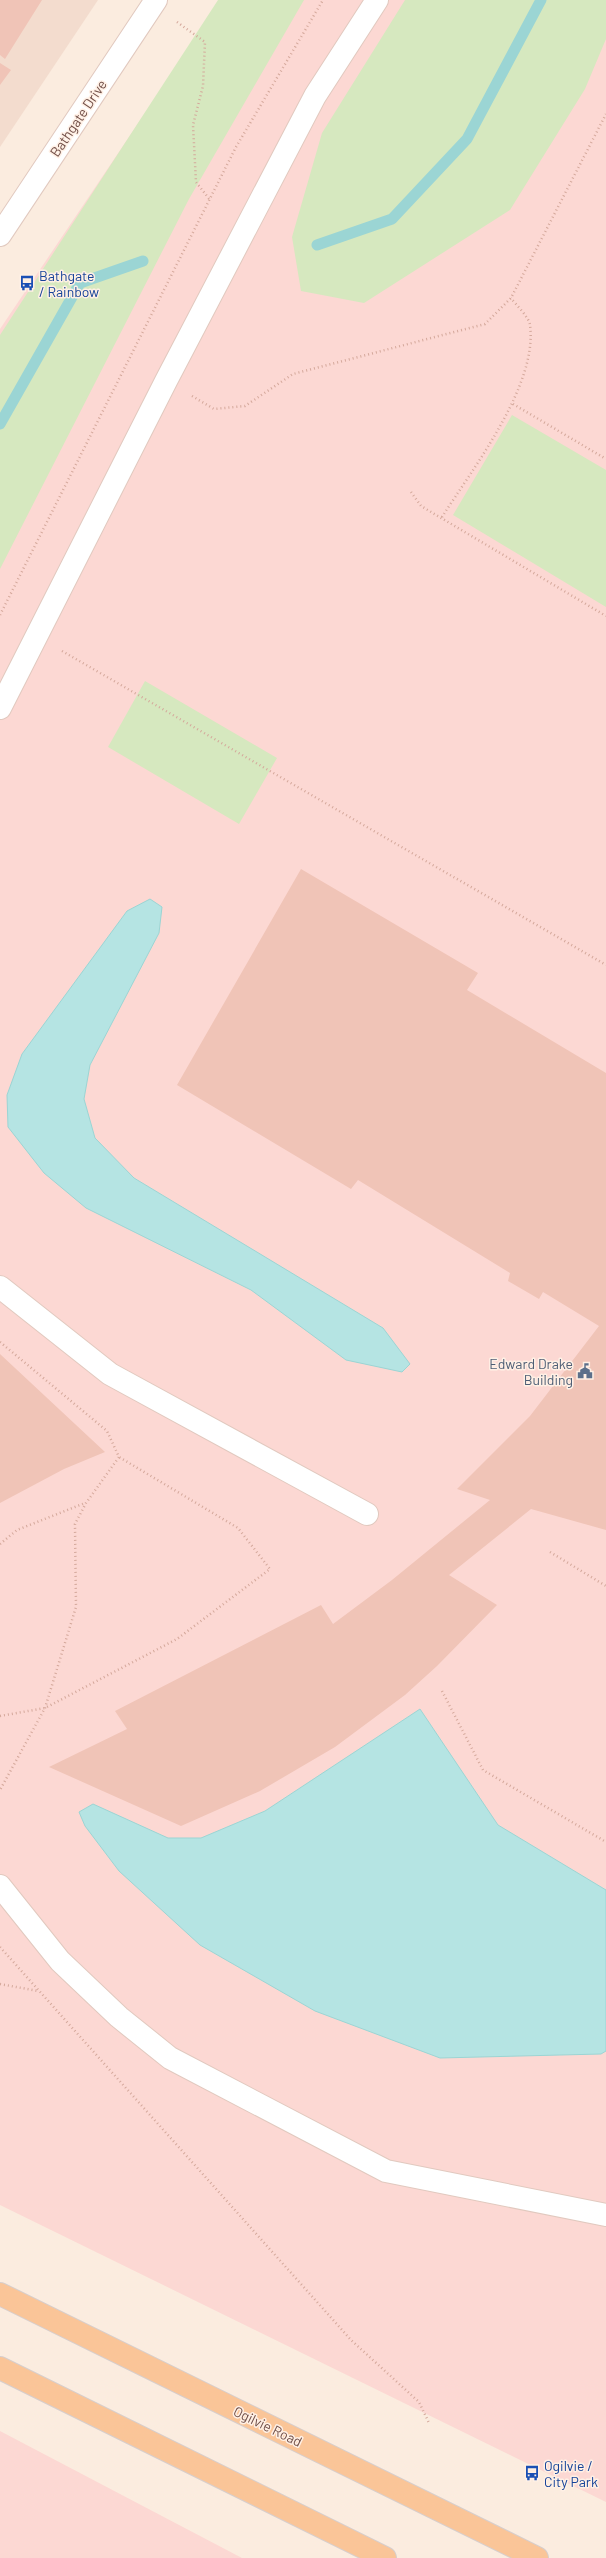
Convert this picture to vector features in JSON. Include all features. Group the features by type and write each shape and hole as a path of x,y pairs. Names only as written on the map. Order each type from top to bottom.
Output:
{"main road":[{"name":"Ogilvie Road","path":"0,2294 537,2558"},
{"path":"0,2368 385,2558"}],"street":[{"path":"0,708 35,635 315,96 377,0"},
{"name":"Bathgate Drive","path":"0,235 154,2"},
{"path":"0,1287 110,1374 367,1514"},
{"path":"0,1886 60,1961 119,2017 170,2058 386,2171 606,2215"}],"path":[{"path":"0,615 236,147 322,0"},
{"path":"154,2 205,42 203,86 193,124 196,182 210,200"},
{"path":"166,381 214,409 245,406 293,374 485,324 511,298 606,114"},
{"path":"442,518 513,404 529,356 530,324 511,298"},
{"path":"513,404 606,459"},
{"path":"411,492 421,506 606,616"},
{"path":"35,635 606,965"},
{"path":"0,1342 107,1431 119,1457 238,1528 270,1569 176,1639 45,1708 0,1716"},
{"path":"0,1790 45,1708 76,1607 75,1524 86,1503 119,1457"},
{"path":"0,1544 17,1530 86,1503"},
{"path":"550,1552 606,1586"},
{"path":"442,1691 483,1770 606,1842"},
{"path":"0,1947 351,2340 419,2402 429,2423"},
{"path":"0,1984 39,1992"}],"shaded area":[{"path":"0,0 98,0 0,147"},
{"path":"221,0 606,0 606,2502 0,2205 0,329"},
{"path":"0,2431 242,2558 0,2558"}],"green space":[{"path":"218,0 304,0 189,199 0,569 0,335"},
{"path":"405,0 606,0 606,39 585,89 510,210 364,303 301,291 292,237 322,133"},
{"path":"512,415 606,470 606,607 453,515"},
{"path":"145,681 277,758 239,824 108,747"}],"water":[{"path":"150,899 162,907 159,933 90,1065 84,1099 95,1138 134,1178 383,1328 410,1364 402,1372 346,1360 251,1290 86,1208 44,1173 8,1127 7,1095 22,1054 127,911"},
{"path":"420,1709 498,1825 606,1890 606,2051 601,2054 440,2058 315,2011 200,1945 119,1871 85,1826 79,1812 93,1804 168,1838 201,1838 265,1811"}],"building":[{"path":"0,0 42,0 5,59 0,55"},
{"path":"0,63 11,70 0,85"},
{"name":"Edward Drake Building","path":"301,869 478,973 467,990 606,1073 606,1530 531,1509 449,1575 497,1605 437,1666 405,1695 335,1747 260,1791 181,1826 49,1767 127,1729 115,1711 321,1605 333,1624 392,1580 490,1500 457,1489 530,1416 599,1326 543,1292 539,1299 508,1281 510,1273 358,1180 351,1189 177,1085"},
{"path":"0,1354 105,1452 64,1469 0,1503"}],"waterway":[{"path":"317,245 392,219 467,139 541,0"},
{"path":"0,424 80,283 143,261"}],"place":[{"name":"Bathgate / Rainbow","path":"27,283"},
{"name":"Edward Drake Building","path":"585,1371"},
{"name":"Ogilvie / City Park","path":"532,2473"}]}
